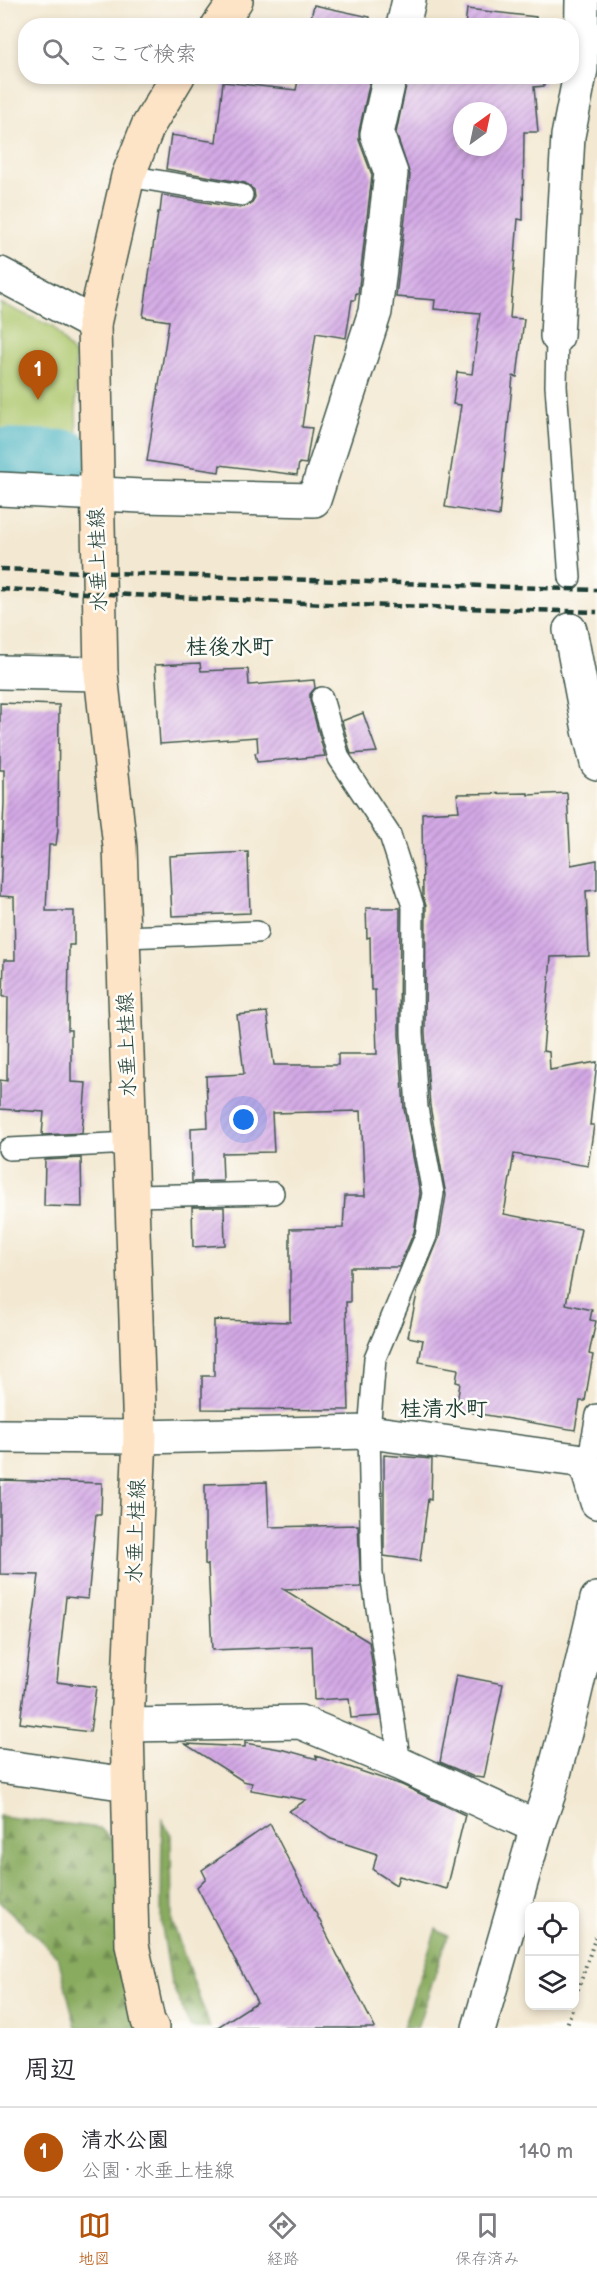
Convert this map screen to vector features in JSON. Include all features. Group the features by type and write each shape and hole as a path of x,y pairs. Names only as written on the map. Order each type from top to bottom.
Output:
{"main road":[{"path":"224,18 236,0"},
{"name":"水垂上桂線","path":"152,2028 148,2021 132,1945 127,1725 140,1437 120,847 101,674 94,324 128,176 148,126 173,84"}],"street":[{"path":"405,18 409,0"},
{"path":"556,336 568,135 589,71 582,0"},
{"path":"0,489 96,495 314,500 375,312 391,173 377,134 388,84"},
{"path":"0,274 94,324"},
{"path":"570,630 597,763"},
{"path":"0,672 101,674"},
{"path":"0,1436 140,1437 369,1432 577,1460 587,1468 597,1502"},
{"path":"479,2028 537,1827 549,1794 597,1599"},
{"path":"127,1725 300,1722 400,1764 537,1827"},
{"path":"0,1766 128,1784"}],"lane":[{"path":"128,176 242,195"},
{"path":"556,336 556,386 570,578"},
{"path":"322,698 339,758 390,835 413,906 412,1033 417,1108 433,1193 426,1236 375,1358 369,1432 372,1574 400,1764"},
{"path":"124,937 257,932"},
{"path":"9,1149 131,1143"},
{"path":"133,1196 273,1193"},
{"path":"587,1468 597,1415"}],"path":[{"path":"579,1988 597,1933"},
{"path":"566,2028 572,2010"}],"green space":[{"path":"0,303 53,327 75,356 77,444 74,451 0,449"},
{"path":"0,1816 100,1828 119,1847 139,2028 76,2028 58,1957 0,1902"},
{"path":"162,1820 171,1835 172,1921 210,2028 191,2028 171,1983 161,1921"},
{"path":"436,1929 448,1936 417,2028 403,2028"}],"building":[{"path":"314,5 370,17 370,18 311,18"},
{"path":"467,9 536,17 536,18 466,18"},
{"path":"223,84 296,90 297,84 369,84 359,140 372,175 358,294 356,293 355,300 352,300 346,338 316,333 302,427 312,428 306,464 299,463 297,475 220,465 219,472 147,461 169,321 143,317 162,195 240,208 251,204 255,197 254,190 245,183 166,169 171,135 216,142"},
{"path":"406,84 544,84 544,86 534,87 538,132 524,132 523,220 518,219 510,318 524,319 517,377 513,376 499,516 445,507 461,405 453,404 457,372 472,374 480,313 434,309 435,300 396,297 410,175 396,133"},
{"path":"200,663 201,671 248,669 249,685 314,680 315,688 310,694 310,701 325,756 257,762 255,753 258,752 257,737 160,744 155,665"},
{"path":"0,703 59,705 58,830 56,845 49,845 46,911 74,911 74,945 69,945 68,1030 71,1030 71,1082 86,1083 82,1133 42,1135 44,1112 0,1109 0,1080 7,1081 8,997 3,997 4,960 15,960 14,897 0,896 4,770 0,770"},
{"path":"363,713 377,752 351,754 342,721"},
{"path":"528,793 528,795 567,793 571,865 597,860 597,890 586,891 589,956 551,957 543,1051 549,1052 550,1070 597,1062 590,1125 594,1125 588,1166 514,1154 504,1214 581,1229 566,1304 592,1310 590,1320 596,1321 589,1354 593,1355 585,1401 580,1401 575,1430 456,1410 460,1383 456,1382 458,1369 419,1362 423,1340 408,1337 418,1289 439,1238 446,1195 430,1106 425,1033 426,906 423,896 422,813 459,811 457,794"},
{"path":"248,852 250,913 172,916 169,856"},
{"path":"366,908 400,908 399,1034 404,1109 420,1193 414,1232 399,1267 350,1267 350,1302 346,1302 349,1410 202,1409 202,1376 214,1376 214,1320 290,1322 290,1229 343,1228 345,1196 365,1196 361,1111 272,1113 274,1152 222,1153 223,1181 192,1182 191,1128 208,1127 206,1076 244,1074 237,1015 267,1012 274,1065 338,1065 338,1054 377,1054 375,990 371,990 370,937 367,938"},
{"path":"81,1158 82,1207 44,1206 45,1160"},
{"path":"192,1207 224,1207 225,1245 193,1247"},
{"path":"384,1455 432,1459 431,1500 428,1499 420,1561 384,1556"},
{"path":"0,1480 102,1483 101,1514 96,1514 88,1599 66,1597 57,1682 96,1687 90,1732 20,1723 39,1575 0,1574"},
{"path":"267,1482 269,1527 358,1525 361,1587 283,1589 369,1642 380,1716 351,1718 349,1698 314,1700 312,1646 212,1650 208,1565 205,1564 205,1484"},
{"path":"456,1675 503,1684 484,1778 474,1777 440,1762"},
{"path":"245,1743 285,1750 317,1759 316,1756 402,1785 465,1815 447,1889 399,1876 396,1885 373,1870 377,1854 331,1839 289,1811 306,1800 251,1790 252,1783 243,1781 185,1744 245,1747"},
{"path":"270,1824 375,2028 216,2028 257,2002 197,1887 206,1878 202,1870"}],"waterway":[{"path":"0,461 66,463"}],"railway":[{"path":"0,569 597,590"},
{"path":"0,589 326,604 597,612"}],"place":[{"name":"清水公園","path":"38,400"}],"district":[{"name":"桂後水町","path":"230,647"},
{"name":"桂清水町","path":"444,1409"}]}
